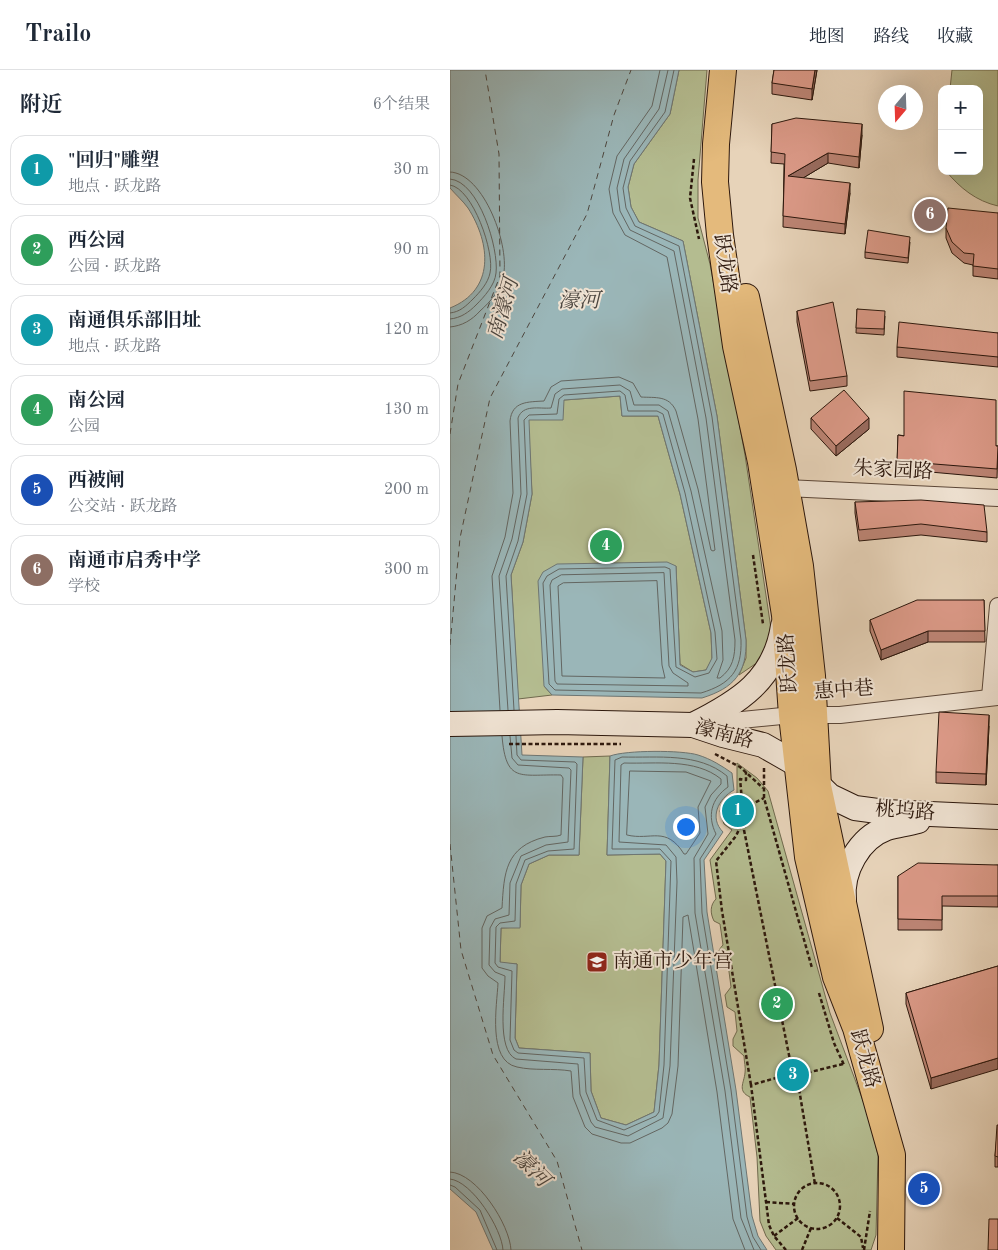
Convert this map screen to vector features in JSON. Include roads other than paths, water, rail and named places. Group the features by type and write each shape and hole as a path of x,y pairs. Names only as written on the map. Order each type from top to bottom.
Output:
{"main road":[{"name":"跃龙路","path":"723,70 716,154 720,235 736,346 761,462 774,620 804,715 846,922 870,1028 906,1158 911,1187 908,1250"},
{"name":"跃龙路","path":"738,70 731,143 734,213 748,311 786,488 800,566 804,715 798,765 808,857 834,968 856,1028 892,1155 891,1250"}],"street":[{"name":"朱家园路","path":"786,488 998,498"},
{"path":"994,697 998,606"},
{"path":"693,725 724,710 756,685 780,646 774,620"},
{"name":"惠中巷","path":"693,725 804,715 840,715 994,697"},
{"name":"濠南路","path":"450,724 556,722 693,725 722,736 763,745 798,765 818,786"},
{"name":"桃坞路","path":"818,786 830,796 855,808 885,812 998,817"},
{"path":"846,922 843,891 847,873 854,854 868,839 886,828 963,815"}],"water":[{"path":"450,70 679,70 670,114 634,164 628,187 631,207 639,222 683,241 717,416 746,640 744,662 736,678 730,684 702,698 552,695 544,686 538,581 543,572 557,564 667,562 676,566 680,665 693,672 706,670 712,658 711,633 680,494 658,416 622,416 620,396 564,400 563,420 529,420 532,494 523,542 511,575 522,755 583,757 579,855 549,855 529,864 521,885 520,928 501,928 500,962 517,964 515,1038 519,1048 590,1053 591,1091 601,1118 626,1125 654,1112 659,1065 666,861 660,854 607,855 610,756 641,752 690,753 720,765 732,773 734,790 724,798 717,809 716,815 719,827 723,832 704,860 707,912 736,1090 752,1216 758,1236 767,1250 493,1250 476,1212 450,1189 450,308 465,300 475,290 482,278 484,251 476,222 468,208 450,188"}],"place":[{"name":"南通市启秀中学","path":"930,215"},
{"name":"南公园","path":"606,546"},
{"name":"\"回归\"雕塑","path":"738,811"},
{"name":"南通市少年宫","path":"597,962"},
{"name":"西公园","path":"777,1004"},
{"name":"南通俱乐部旧址","path":"793,1075"},
{"name":"西被闸","path":"924,1189"}],"water label":[{"name":"濠河","path":"579,301"},
{"name":"南濠河","path":"504,309"},
{"name":"濠河","path":"531,1169"}]}
